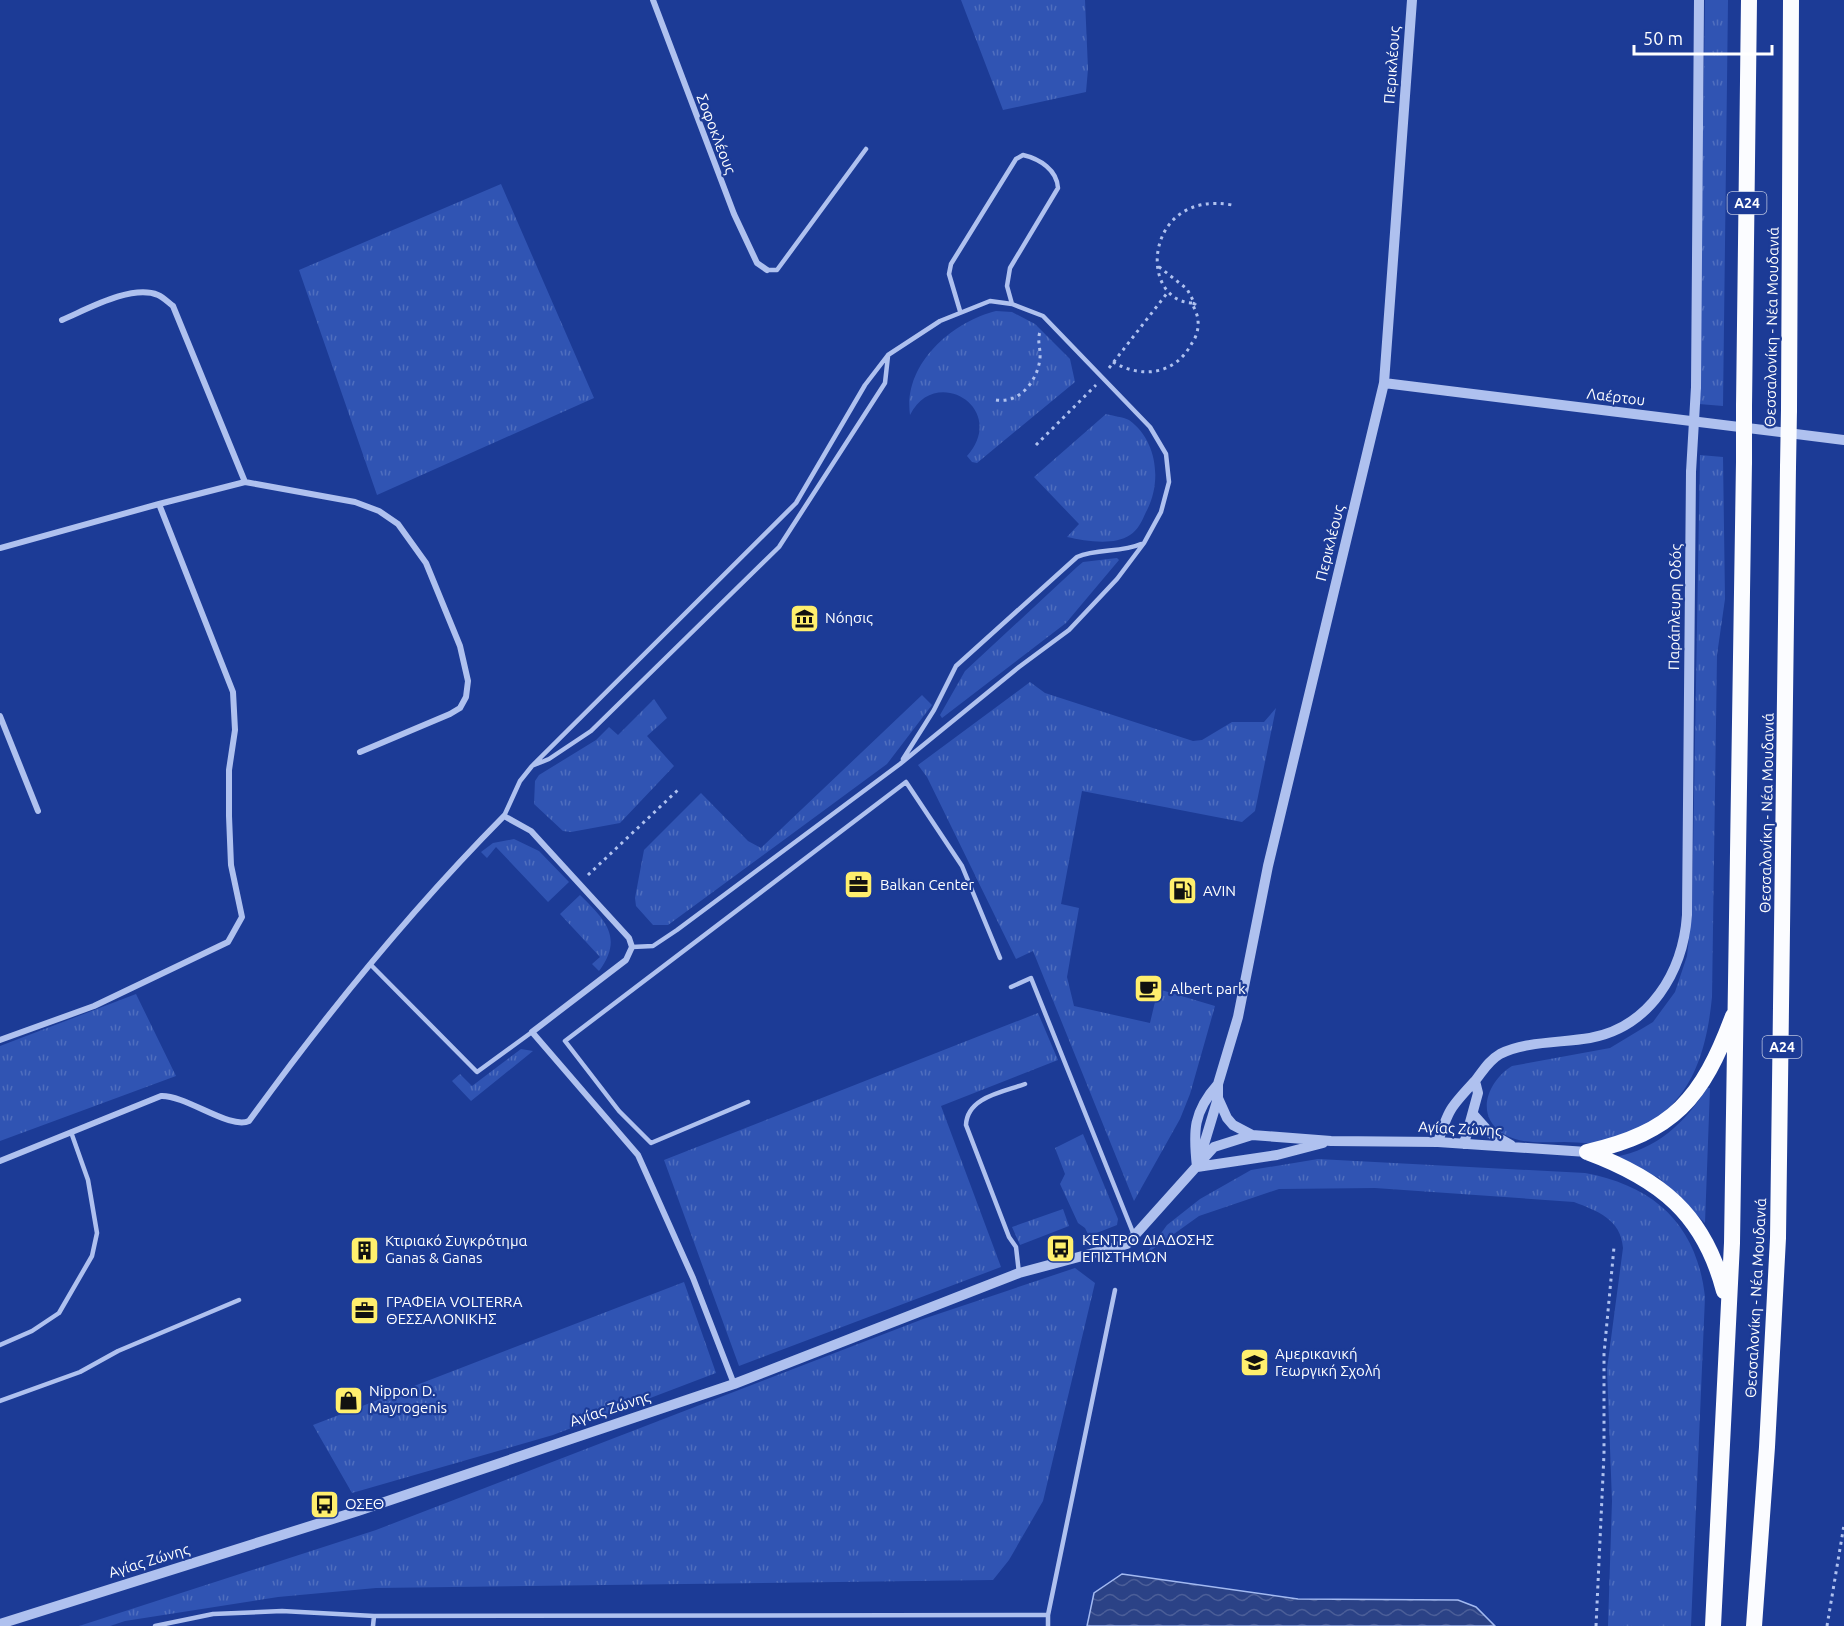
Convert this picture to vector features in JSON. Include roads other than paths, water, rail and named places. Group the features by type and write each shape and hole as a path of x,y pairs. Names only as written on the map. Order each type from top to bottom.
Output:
{"highway":[{"name":"Θεσσαλονίκη - Νέα Μουδανιά","path":"1713,1626 1727,1305 1732,1243 1749,0"},
{"name":"Θεσσαλονίκη - Νέα Μουδανιά","path":"1754,1626 1767,1447 1778,1238 1791,226 1791,0"},
{"path":"1791,226 1800,111 1802,0"},
{"path":"1587,1152 1630,1141 1670,1119 1708,1075 1718,1056 1737,1004"},
{"path":"1587,1152 1651,1182 1690,1216 1706,1240 1727,1305"}],"street":[{"name":"Σοφοκλέους","path":"653,0 734,213 757,263 767,270"},
{"name":"Περικλέους","path":"1218,1084 1238,1017 1268,866 1384,383 1412,0"},
{"name":"Παράπλευρη Οδός","path":"1438,1142 1455,1100 1485,1066 1502,1053 1517,1048 1591,1038 1615,1031 1633,1020 1658,997 1679,960 1687,915 1691,472 1696,387 1699,0"},
{"path":"62,320 113,297 144,293 158,295 173,306 244,482"},
{"name":"Λαέρτου","path":"1384,383 1844,440"},
{"path":"0,548 244,482 355,502 379,511 398,524 426,563 460,646 468,681 466,697 460,708 360,753"},
{"path":"0,1040 94,1005 228,942 242,917 231,865 229,816 229,770 235,730 233,692 159,504"},
{"path":"0,716 38,812"},
{"path":"0,1161 71,1130 161,1096 175,1097 237,1123 249,1120 370,964 436,887 504,816 531,831 629,938 632,948 627,960 532,1032 638,1155 693,1278 734,1384"},
{"path":"1464,1144 1478,1093 1474,1081"},
{"path":"1197,1167 1218,1098 1218,1084"},
{"path":"1197,1167 1193,1136 1195,1125 1204,1099 1218,1084"},
{"path":"1218,1098 1222,1111 1233,1125 1252,1135 1331,1141"},
{"path":"1473,1114 1490,1133 1514,1147"},
{"name":"Αγίας Ζώνης","path":"0,1624 358,1511 734,1384 1019,1274 1126,1244 1214,1147 1252,1135"},
{"path":"1197,1167 1278,1155 1331,1141"},
{"name":"Αγίας Ζώνης","path":"1331,1141 1438,1142 1587,1152"}],"lane":[{"path":"767,270 777,270 866,149"},
{"path":"960,311 949,274 951,264 1016,159 1023,155 1052,170 1058,178 1058,188 1010,268 1008,285 1012,303"},
{"path":"504,816 520,781 532,766 796,503 865,385 888,355 960,311 990,301 1012,303 1043,316 1103,377 1150,427 1166,453 1169,482 1161,512 1144,543 1117,579 1069,630 1018,667 900,764 677,930 653,946 632,948"},
{"path":"532,766 549,759 591,731 779,548 885,383 888,355"},
{"path":"900,764 934,710 956,666 1077,557 1124,550 1144,543"},
{"path":"748,1102 651,1143 620,1111 566,1041 906,782 962,866 1000,958"},
{"path":"370,964 477,1072 532,1032"},
{"path":"1011,987 1031,978 1134,1235"},
{"path":"1019,1274 1016,1247 1009,1238 966,1125 966,1114 982,1100 1025,1084"},
{"path":"0,1345 32,1331 59,1313 92,1256 97,1233 88,1180 71,1130"},
{"path":"1048,1626 1048,1615 1115,1290"},
{"path":"0,1401 80,1372 118,1351 239,1300"},
{"path":"155,1626 213,1614 282,1611 374,1616 1048,1615"},
{"path":"373,1626 374,1616"}],"water":[{"path":"1122,1574 1298,1599 1458,1600 1476,1607 1495,1626 1087,1626 1094,1593"}],"place":[{"name":"Νόησις","path":"804,618"},
{"name":"Balkan Center","path":"859,885"},
{"name":"AVIN","path":"1182,891"},
{"name":"Albert park","path":"1149,989"},
{"name":"ΚΕΝΤΡΟ ΔΙΑΔΟΣΗΣ ΕΠΙΣΤΗΜΩΝ","path":"1061,1249"},
{"name":"Κτιριακό Συγκρότημα Ganas & Ganas","path":"364,1250"},
{"name":"ΓΡΑΦΕΙΑ VOLTERRA ΘΕΣΣΑΛΟΝΙΚΗΣ","path":"365,1311"},
{"name":"Αμερικανική Γεωργική Σχολή","path":"1254,1363"},
{"name":"Nippon D. Mayrogenis","path":"348,1400"},
{"name":"ΟΣΕΘ","path":"324,1504"}]}
